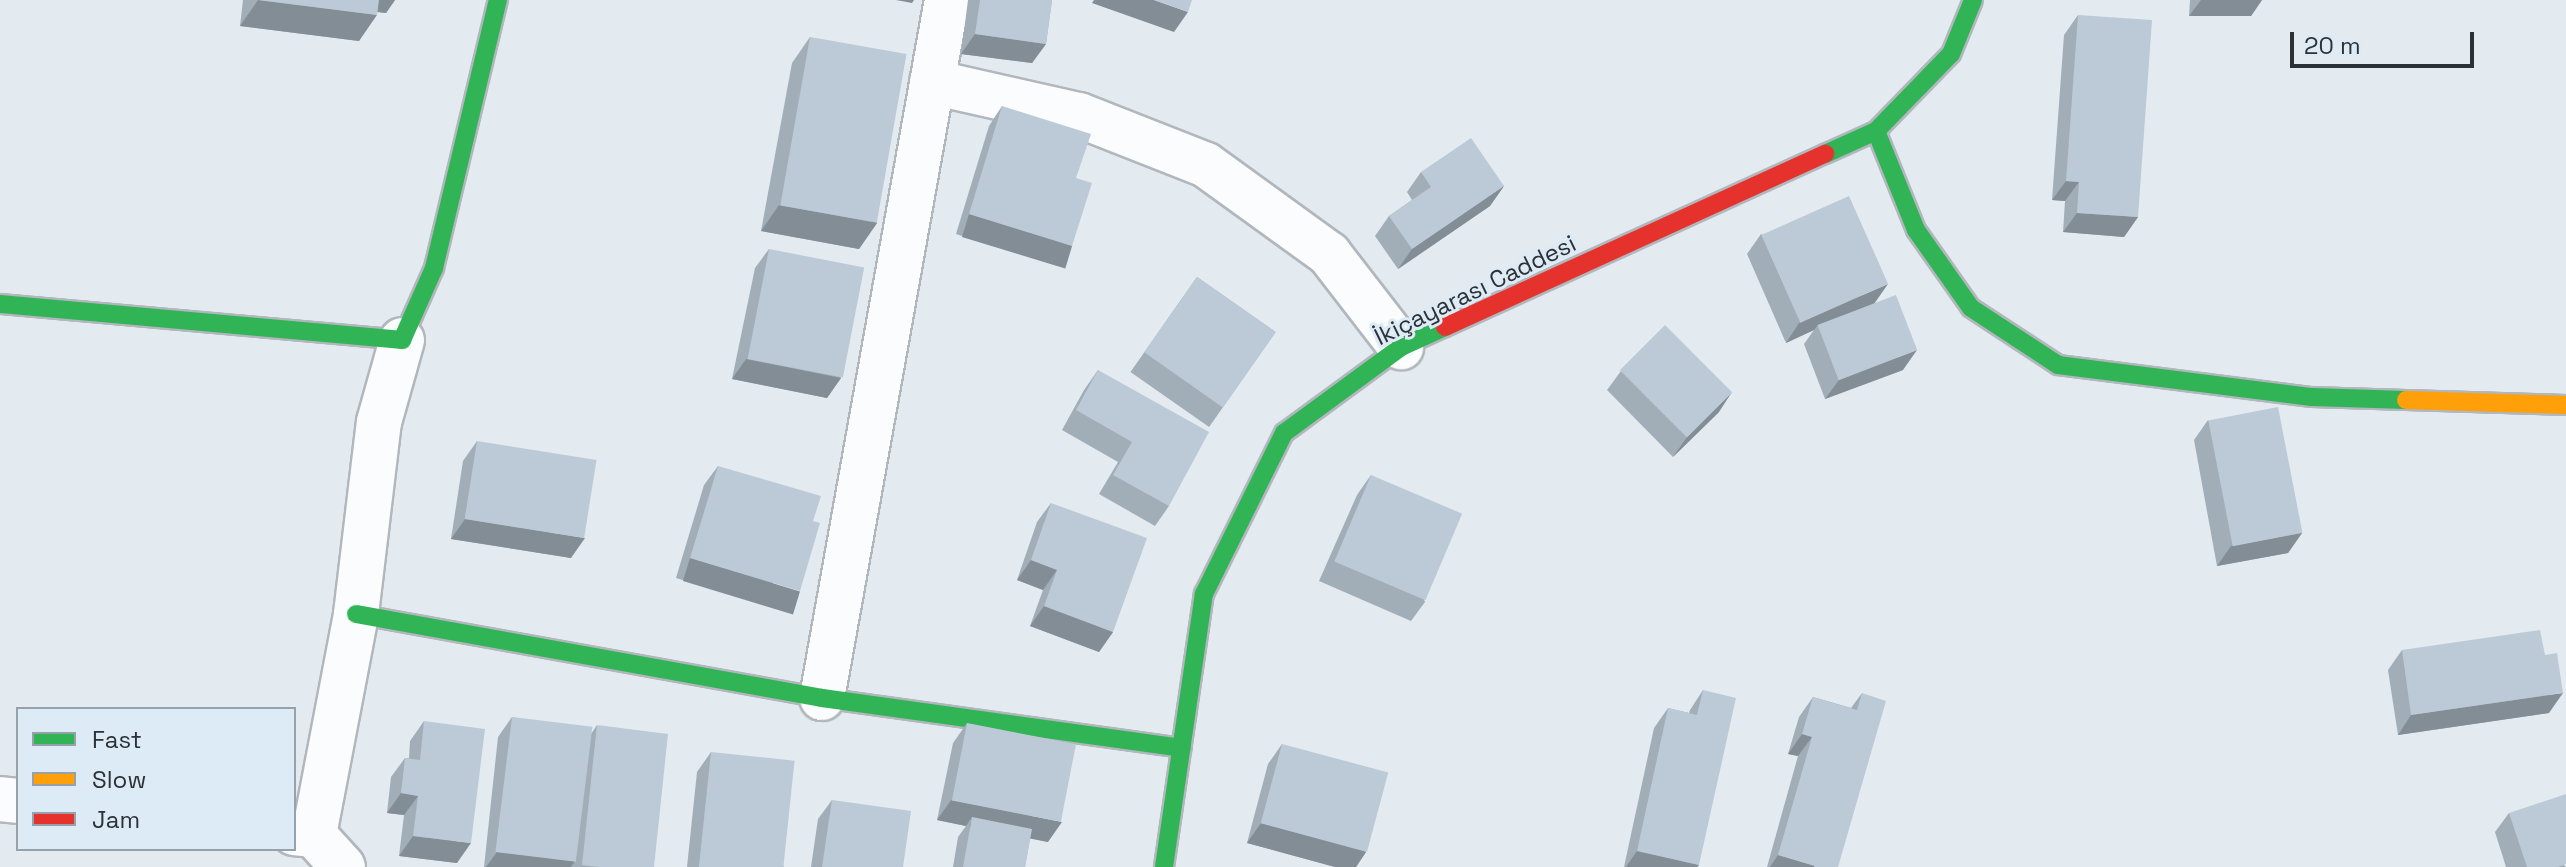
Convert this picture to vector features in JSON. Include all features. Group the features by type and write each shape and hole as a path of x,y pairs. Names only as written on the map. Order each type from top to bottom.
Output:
{"street":[{"path":"343,867 304,834 356,614 379,422 402,340 434,268 498,0"},
{"path":"822,698 947,0"},
{"name":"İkiçayarası Caddesi","path":"1164,867 1204,594 1284,433 1401,347 1876,131 1951,54 1973,0"},
{"path":"932,82 1079,115 1206,165 1329,254 1401,347"},
{"path":"1876,131 1916,230 1971,308 2058,365 2312,397 2566,405"},
{"path":"0,304 402,340"},
{"path":"356,614 822,698 1182,748"}],"building":[{"path":"258,0 379,0 377,15"},
{"path":"980,0 1052,0 1046,44 975,34"},
{"path":"1154,0 1192,0 1188,12"},
{"path":"2078,15 2152,20 2138,217 2077,213 2079,182 2066,181"},
{"path":"810,37 907,54 877,222 780,205"},
{"path":"1002,106 1091,134 1076,178 1092,183 1072,246 969,214"},
{"path":"1471,138 1504,186 1412,249 1389,216 1431,187 1421,172"},
{"path":"1849,196 1888,284 1800,323 1761,235"},
{"path":"769,249 864,268 843,377 748,359"},
{"path":"1197,277 1276,332 1223,407 1144,352"},
{"path":"1896,295 1917,350 1839,380 1818,325"},
{"path":"1665,325 1732,392 1687,437 1620,370"},
{"path":"1098,370 1209,432 1169,506 1113,475 1132,442 1076,410"},
{"path":"2278,407 2302,533 2233,546 2208,421"},
{"path":"477,441 597,460 584,538 465,519"},
{"path":"718,466 821,496 813,521 820,523 800,591 690,558"},
{"path":"1371,475 1462,514 1425,600 1334,562"},
{"path":"1051,503 1147,538 1113,632 1044,606 1057,570 1031,560"},
{"path":"2540,630 2545,655 2557,653 2563,693 2411,715 2402,650"},
{"path":"1703,690 1736,698 1699,865 1637,851 1668,708 1697,715"},
{"path":"1862,693 1886,701 1838,867 1814,867 1778,855 1812,737 1802,734 1813,697 1857,710"},
{"path":"512,717 592,727 576,862 495,852"},
{"path":"424,721 485,729 471,843 413,836 418,796 401,793 405,758 420,760"},
{"path":"967,723 1076,744 1061,822 952,801"},
{"path":"597,725 668,734 654,867 582,865"},
{"path":"1282,744 1388,772 1367,852 1261,823"},
{"path":"711,752 795,761 783,867 699,867"},
{"path":"2566,794 2566,864 2527,867 2509,813"},
{"path":"832,800 911,811 903,867 822,867"},
{"path":"972,817 1032,829 1025,867 963,867"}],"traffic: fast":[{"path":"0,304 402,340 434,268 498,0"},
{"path":"1825,154 1876,131 1951,54 1973,0"},
{"path":"1876,131 1916,230 1971,308 2058,365 2312,397 2406,400"},
{"path":"1164,867 1204,594 1284,433 1401,347 1445,327"},
{"path":"356,614 822,698 1182,748"}],"traffic: slow":[{"path":"2406,400 2566,405"}],"traffic: jam":[{"path":"1445,327 1825,154"}]}
